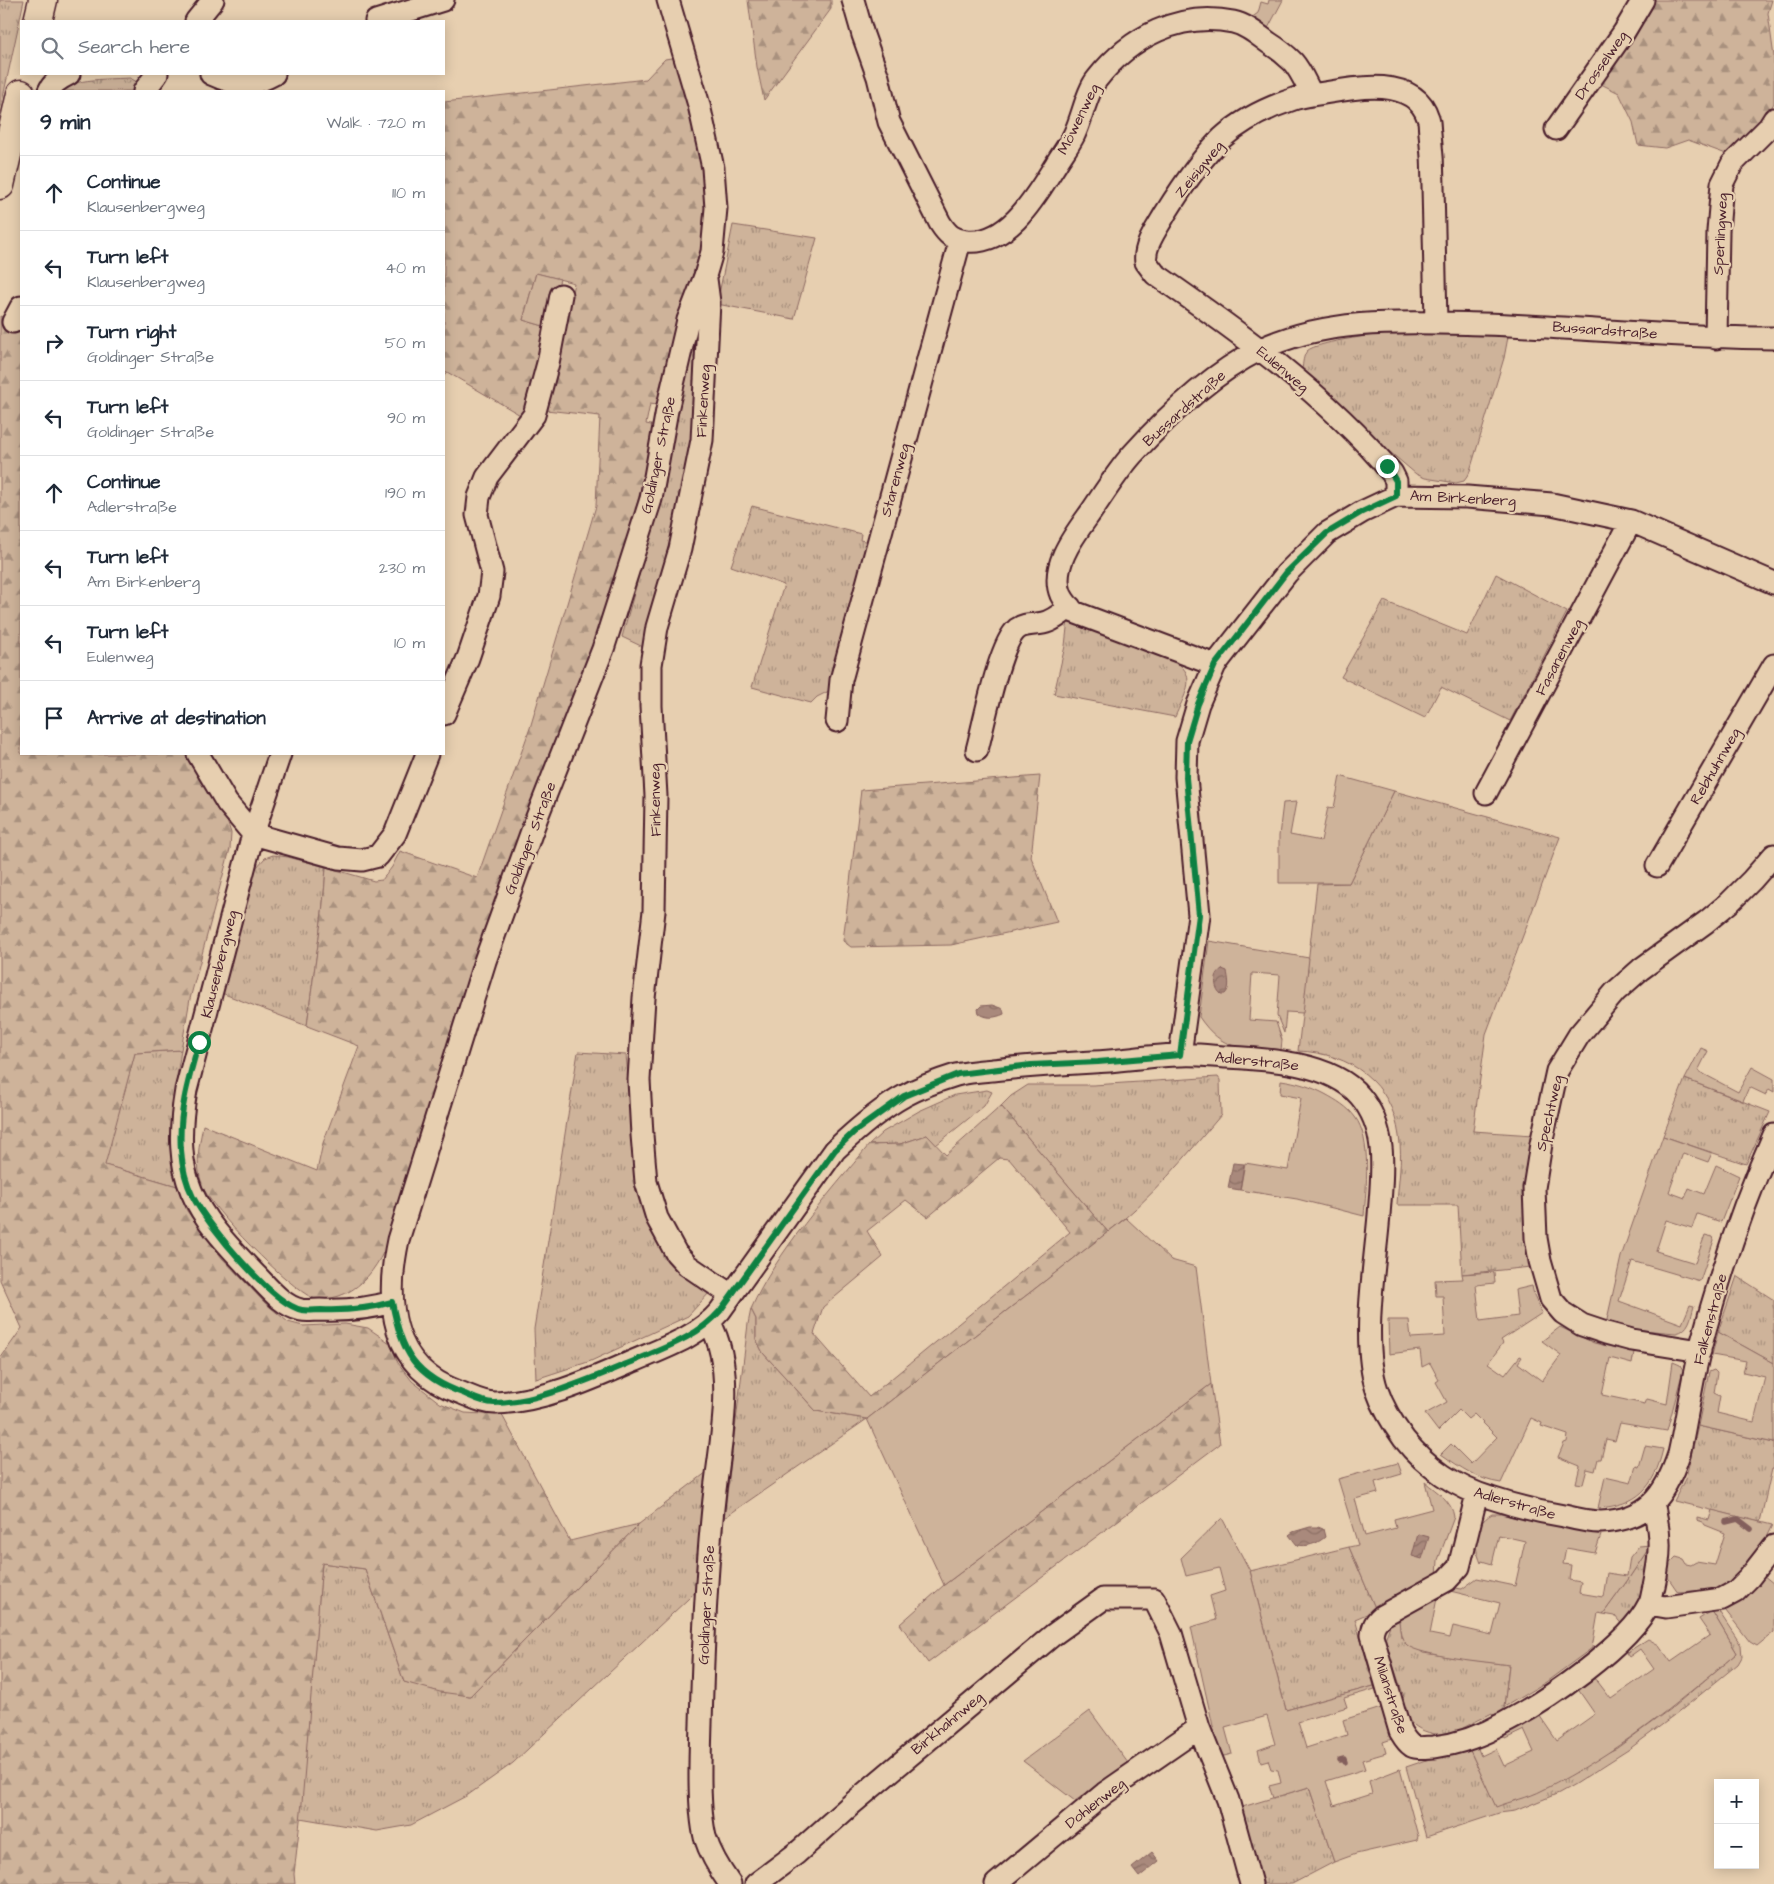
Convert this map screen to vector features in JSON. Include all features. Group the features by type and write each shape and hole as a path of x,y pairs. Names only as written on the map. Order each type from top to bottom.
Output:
{"main road":[{"path":"38,20 43,0"},
{"path":"23,90 26,75"},
{"path":"0,185 20,101"}],"street":[{"path":"197,20 213,0"},
{"path":"379,20 443,0"},
{"name":"Goldinger Straße","path":"668,0 699,105 713,168 716,208 712,252 688,320 667,410 651,499 604,649 524,851 485,961 398,1240 392,1276 392,1302 396,1325 404,1347 416,1364 444,1386 493,1403 554,1392 614,1370 677,1342 710,1323 731,1296"},
{"path":"853,0 863,36 878,77 889,122 940,224 948,235 960,241"},
{"name":"Drosselweg","path":"1556,129 1619,40 1643,0"},
{"name":"Möwenweg","path":"960,241 974,242 983,240 1004,231 1027,208 1074,135 1096,80 1120,54 1150,33 1179,22 1204,20 1234,22 1252,30 1293,63 1312,95"},
{"path":"49,90 60,78 67,75"},
{"path":"145,90 155,75"},
{"path":"214,75 231,82 248,83 261,81 272,75"},
{"path":"1312,95 1364,86 1380,86 1398,90 1411,96 1422,106 1428,118 1432,159 1436,322"},
{"name":"Zeisigweg","path":"1146,262 1147,248 1157,227 1176,196 1222,138 1254,116 1292,99 1312,95"},
{"name":"Sperlingweg","path":"1716,338 1718,231 1722,184 1732,164 1769,127 1774,119"},
{"name":"Starenweg","path":"837,721 841,680 960,241"},
{"name":"Eulenweg","path":"1146,262 1155,274 1260,350 1338,416 1387,466 1396,481 1396,496"},
{"name":"Finkenweg","path":"705,276 709,302 702,440 680,549 657,627 651,665 651,706 656,796 654,911 644,998 639,1080 646,1182 657,1218 676,1253 687,1265 731,1296"},
{"path":"445,712 468,658 489,596 492,572 477,515 479,497 488,477 534,415 548,363 561,295"},
{"name":"Bussardstraße","path":"1070,607 1060,593 1060,566 1076,534 1131,457 1197,392 1229,368 1260,350 1303,334 1346,325 1436,322 1716,338 1774,338"},
{"name":"Am Birkenberg","path":"1180,1055 1199,915 1186,778 1187,741 1198,704 1215,665 1286,573 1327,533 1362,512 1396,496 1467,497 1552,504 1631,521 1774,583"},
{"name":"Fasanenweg","path":"1486,793 1631,521"},
{"path":"977,750 999,666 1012,635 1019,628 1029,624 1044,623 1054,619 1070,607 1074,612 1215,665"},
{"name":"Rebhuhnweg","path":"1657,866 1774,665"},
{"path":"199,755 226,803 253,834 338,858 362,860 378,856 395,834 427,755"},
{"name":"Klausenbergweg","path":"280,755 253,834 186,1090 181,1119 181,1150 185,1178 201,1212 233,1252 289,1305 302,1310 345,1310 361,1309 392,1302"},
{"name":"Spechtweg","path":"1700,1351 1632,1340 1606,1333 1582,1325 1564,1313 1551,1299 1540,1262 1536,1238 1534,1188 1541,1144 1557,1071 1579,1035 1615,992 1641,969 1706,922 1730,902 1774,855"},
{"name":"Adlerstraße","path":"731,1296 835,1150 854,1132 904,1096 958,1074 1031,1065 1180,1055 1280,1061 1314,1068 1337,1079 1357,1092 1371,1111 1380,1137 1382,1158 1370,1328 1372,1364 1376,1389 1389,1417 1416,1454 1455,1484 1477,1494 1520,1507 1592,1522 1616,1521 1628,1518 1653,1503"},
{"name":"Falkenstraße","path":"1653,1503 1674,1469 1679,1454 1700,1351 1731,1245 1774,1135"},
{"name":"Goldinger Straße","path":"710,1323 721,1351 724,1398 710,1531 702,1688 702,1809 706,1838 730,1884"},
{"name":"Milanstraße","path":"1477,1494 1459,1567 1447,1580 1382,1616 1375,1622 1372,1630 1400,1730 1407,1742 1413,1746 1422,1748 1443,1745 1468,1738 1505,1723 1586,1669 1627,1634 1650,1604 1660,1558 1659,1535 1653,1503"},
{"path":"1650,1604 1666,1607 1722,1599 1735,1592 1749,1578 1774,1546"},
{"name":"Birkhahnweg","path":"756,1884 797,1853 852,1803 1053,1635 1103,1599 1154,1598 1171,1633 1199,1728"},
{"path":"1199,1728 1228,1800 1251,1884"},
{"name":"Dohlenweg","path":"996,1884 1105,1793 1199,1728"}],"green space":[{"path":"0,0 24,0 0,111"},
{"path":"748,0 831,0 831,9 764,100 757,67"},
{"path":"1269,0 1283,0 1266,32 1247,21 1258,13 1261,2 1268,4"},
{"path":"1643,0 1772,0 1768,13 1774,57 1774,103 1766,118 1729,155 1688,140 1665,148 1638,145 1633,122 1619,93 1597,82"},
{"path":"677,57 701,163 707,218 702,244 660,386 657,405 650,404 646,424 656,426 629,537 594,650 393,1232 380,1258 363,1281 352,1290 339,1296 316,1299 287,1280 269,1264 234,1229 208,1196 200,1177 198,1155 203,1125 317,1171 323,1143 359,1046 307,1026 326,867 374,881 382,880 392,867 400,851 477,878 530,728 596,506 600,416 546,410 574,283 536,273 523,320 547,327 537,370 522,416 447,372 445,375 445,102 646,79 665,59"},
{"path":"130,78 137,82 134,90 62,90 82,81"},
{"path":"733,225 817,238 794,319 717,304"},
{"path":"536,273 560,279 547,327 523,320"},
{"path":"702,305 689,466 643,647 622,637 661,496 675,408"},
{"path":"0,316 20,326 20,755 205,755 231,833 230,849 190,999 181,1050 135,1053 105,1165 177,1186 187,1211 222,1258 265,1303 288,1322 303,1326 345,1324 368,1328 390,1343 398,1363 412,1381 440,1403 465,1413 502,1415 570,1541 639,1524 470,1696 440,1692 404,1682 365,1569 322,1563 302,1803 294,1874 295,1884 0,1884 0,1359 22,1328 0,1280"},
{"path":"1403,332 1508,337 1504,358 1469,474 1464,481 1456,483 1425,478 1416,474 1377,441 1305,375 1302,370 1306,353 1313,347 1353,338"},
{"path":"752,506 861,534 860,540 869,542 829,691 817,697 811,703 752,687 784,585 731,566"},
{"path":"1496,574 1567,612 1510,721 1441,687 1425,718 1341,677 1384,601 1467,635"},
{"path":"1068,619 1176,662 1183,668 1187,674 1187,688 1175,717 1054,694 1065,646"},
{"path":"1040,776 1031,857 1057,922 951,945 851,947 843,941 861,790"},
{"path":"1340,776 1394,791 1349,883 1279,883 1279,836 1283,803 1296,802 1290,835 1321,841 1328,807 1334,808"},
{"path":"1394,791 1560,837 1486,1034 1473,1131 1533,1135 1527,1168 1525,1201 1526,1234 1531,1267 1462,1274 1458,1205 1397,1205 1400,1162 1399,1136 1395,1117 1388,1101 1378,1086 1366,1074 1335,1058 1317,1053 1298,1051 1317,884 1349,883"},
{"path":"273,855 326,867 307,1026 219,992 255,869 265,858"},
{"path":"1209,941 1309,958 1303,1013 1286,1012 1284,1033 1277,1016 1280,975 1252,973 1249,1020 1276,1022 1282,1040 1281,1050 1234,1046 1216,1037 1199,1017"},
{"path":"1701,1048 1708,1051 1698,1071 1738,1092 1752,1067 1774,1079 1774,1092 1769,1089 1766,1095 1749,1087 1743,1101 1685,1079"},
{"path":"181,1050 172,1118 172,1152 177,1186 104,1165 135,1053"},
{"path":"578,1052 626,1055 639,1169 710,1292 688,1316 591,1361 536,1379 534,1329"},
{"path":"1218,1077 1220,1080 1221,1115 1139,1206 1108,1232 1001,1106 1011,1096 1028,1085 1093,1085"},
{"path":"1685,1079 1770,1112 1746,1164 1663,1136"},
{"path":"1281,1080 1320,1091 1342,1104 1355,1117 1364,1138 1366,1151 1367,1179 1364,1216 1297,1199 1240,1190 1245,1163 1288,1170 1301,1098 1280,1094"},
{"path":"987,1090 992,1092 984,1106 936,1145 927,1135 900,1144 869,1145 883,1132 919,1111 955,1095"},
{"path":"1001,1106 1108,1232 867,1419 816,1411 763,1353 756,1339 756,1319 751,1309 762,1287 789,1245 869,1145 900,1144 927,1135 946,1155","holes":["999,1158 1009,1159 1070,1232 869,1397 814,1334 823,1307 883,1257 867,1231 906,1200 928,1217"]},
{"path":"1663,1136 1712,1153 1708,1162 1683,1153 1669,1192 1685,1198 1689,1188 1704,1194 1716,1165 1739,1176 1721,1222 1697,1214 1692,1228 1666,1220 1656,1251 1695,1263 1705,1235 1713,1237 1714,1240 1700,1281 1632,1261 1619,1301 1682,1324 1690,1305 1694,1306 1687,1326 1676,1333 1606,1324 1621,1257"},
{"path":"1126,1218 1171,1260 1196,1267 1211,1384 944,1585 867,1419"},
{"path":"1494,1272 1495,1283 1476,1285 1480,1321 1518,1316 1515,1290 1532,1286 1542,1313 1501,1340 1503,1343 1488,1363 1505,1375 1520,1356 1522,1357 1518,1363 1542,1381 1561,1355 1542,1341 1560,1327 1594,1343 1634,1352 1632,1364 1610,1358 1602,1395 1645,1404 1647,1399 1667,1404 1673,1362 1680,1365 1683,1370 1667,1431 1620,1423 1615,1441 1606,1439 1601,1459 1598,1459 1595,1471 1587,1469 1583,1484 1576,1483 1580,1466 1558,1457 1564,1443 1567,1442 1568,1435 1541,1426 1542,1423 1531,1418 1501,1483 1477,1476 1441,1454 1451,1444 1471,1464 1497,1437 1474,1414 1468,1419 1459,1410 1438,1431 1425,1414 1447,1402 1436,1382 1439,1380 1430,1363 1422,1367 1420,1350 1389,1354 1388,1320 1409,1320 1411,1338 1445,1336 1443,1296 1436,1296 1435,1280 1463,1279 1462,1274"},
{"path":"1737,1276 1774,1300 1774,1363 1718,1332"},
{"path":"751,1309 756,1319 756,1339 763,1353 816,1411 867,1419 724,1518 748,1324"},
{"path":"1718,1332 1774,1363 1774,1443 1698,1426 1709,1372 1714,1370 1717,1373 1714,1393 1720,1396 1717,1413 1754,1422 1765,1377 1743,1372 1746,1361 1712,1355"},
{"path":"1211,1384 1220,1444 928,1663 900,1624 944,1585"},
{"path":"1698,1426 1774,1443 1774,1469 1772,1469 1760,1522 1674,1501 1686,1477"},
{"path":"1645,1446 1663,1449 1655,1474 1649,1484 1642,1492 1624,1503 1598,1508 1605,1477 1631,1483 1636,1466 1639,1467"},
{"path":"1398,1463 1402,1474 1375,1482 1378,1493 1355,1499 1365,1536 1396,1528 1394,1519 1432,1509 1425,1482 1447,1502 1453,1511 1454,1517 1438,1560 1437,1577 1376,1610 1349,1547 1358,1545 1338,1479"},
{"path":"707,1472 704,1584 513,1763 468,1795 411,1825 377,1831 300,1818 322,1563 365,1569 404,1682 470,1696 639,1524"},
{"path":"1712,1510 1772,1525 1756,1558 1731,1588 1678,1592 1667,1576 1666,1567 1676,1557 1683,1559 1686,1564 1691,1565 1696,1562 1715,1565 1725,1533 1697,1520 1697,1517 1709,1520"},
{"path":"1492,1514 1500,1514 1601,1535 1595,1553 1566,1548 1563,1564 1571,1565 1569,1580 1581,1582 1579,1593 1603,1597 1607,1573 1627,1576 1630,1557 1639,1546 1651,1545 1603,1614 1598,1613 1592,1648 1546,1682 1504,1707 1509,1665 1439,1655 1414,1649 1403,1640 1399,1620 1437,1598 1430,1634 1450,1638 1453,1626 1492,1635 1500,1603 1450,1591 1455,1588 1462,1589 1477,1578 1515,1586 1525,1541 1499,1535 1492,1564 1482,1561 1481,1563 1478,1556 1476,1536 1478,1530 1485,1519"},
{"path":"1222,1518 1250,1571 1286,1710 1374,1686 1375,1689 1344,1698 1347,1707 1298,1722 1306,1748 1347,1735 1343,1720 1381,1708 1392,1739 1383,1742 1386,1753 1362,1760 1365,1769 1326,1781 1334,1806 1372,1794 1369,1781 1400,1769 1418,1836 1417,1840 1356,1854 1334,1862 1309,1787 1273,1798 1269,1786 1281,1783 1278,1770 1271,1769 1268,1760 1261,1762 1258,1750 1275,1744 1267,1716 1225,1728 1232,1754 1224,1756 1219,1753 1191,1627 1216,1620 1210,1596 1225,1591 1219,1568 1186,1576 1181,1558"},
{"path":"1651,1545 1644,1593 1623,1626 1615,1616 1603,1614"},
{"path":"1349,1547 1376,1610 1355,1619 1374,1686 1286,1710 1250,1571"},
{"path":"1763,1576 1774,1585 1774,1632 1757,1646 1750,1642 1722,1606"},
{"path":"1716,1607 1741,1645 1742,1657 1738,1664 1674,1716 1628,1750 1559,1793 1515,1811 1499,1813 1426,1837 1406,1767 1468,1746 1496,1806 1617,1748 1674,1706 1737,1653 1712,1611"},
{"path":"1712,1611 1737,1653 1668,1710 1595,1761 1537,1793 1496,1807 1468,1746 1476,1744 1481,1756 1496,1749 1504,1766 1534,1752 1524,1730 1505,1739 1501,1730 1535,1709 1557,1741 1595,1714 1575,1685 1591,1676 1611,1699 1654,1669 1640,1649 1629,1657 1626,1653 1648,1639 1659,1645 1671,1662 1710,1635 1699,1619"},
{"path":"1399,1620 1401,1637 1423,1653 1509,1665 1504,1707 1508,1712 1496,1718 1492,1713 1463,1728 1465,1734 1433,1734 1416,1727 1403,1712 1397,1701 1404,1697 1389,1653 1384,1655 1384,1642 1390,1625"},
{"path":"1090,1711 1128,1763 1075,1801 1023,1761"},
{"path":"1309,1787 1334,1862 1292,1884 1260,1884 1239,1808"}],"water":[{"path":"1222,969 1227,971 1229,986 1225,994 1221,994 1218,991 1216,984 1217,974"},
{"path":"992,1005 1003,1009 1004,1014 991,1017 979,1013 978,1009 981,1006"},
{"path":"1233,1163 1244,1164 1240,1190 1228,1188"},
{"path":"1310,1527 1323,1529 1325,1537 1312,1544 1301,1546 1297,1545 1289,1535 1293,1532"},
{"path":"1418,1534 1429,1537 1422,1559 1412,1556"},
{"path":"1152,1852 1159,1861 1139,1877 1132,1868"}],"waterway":[{"path":"1726,1522 1738,1519 1751,1529"},
{"path":"1340,1760 1344,1759 1345,1762"}],"route":[{"path":"199,1042 186,1090 181,1119 181,1150 185,1178 201,1212 233,1252 289,1305 302,1310 329,1310 361,1309 392,1302 396,1325 409,1357 434,1380 444,1386 456,1392 493,1403 554,1392 614,1370 686,1338 710,1323 720,1311 835,1150 854,1132 904,1096 958,1074 1031,1065 1180,1055 1199,915 1186,778 1187,741 1198,704 1215,665 1286,573 1327,533 1362,512 1396,496 1396,481 1387,466"}]}
